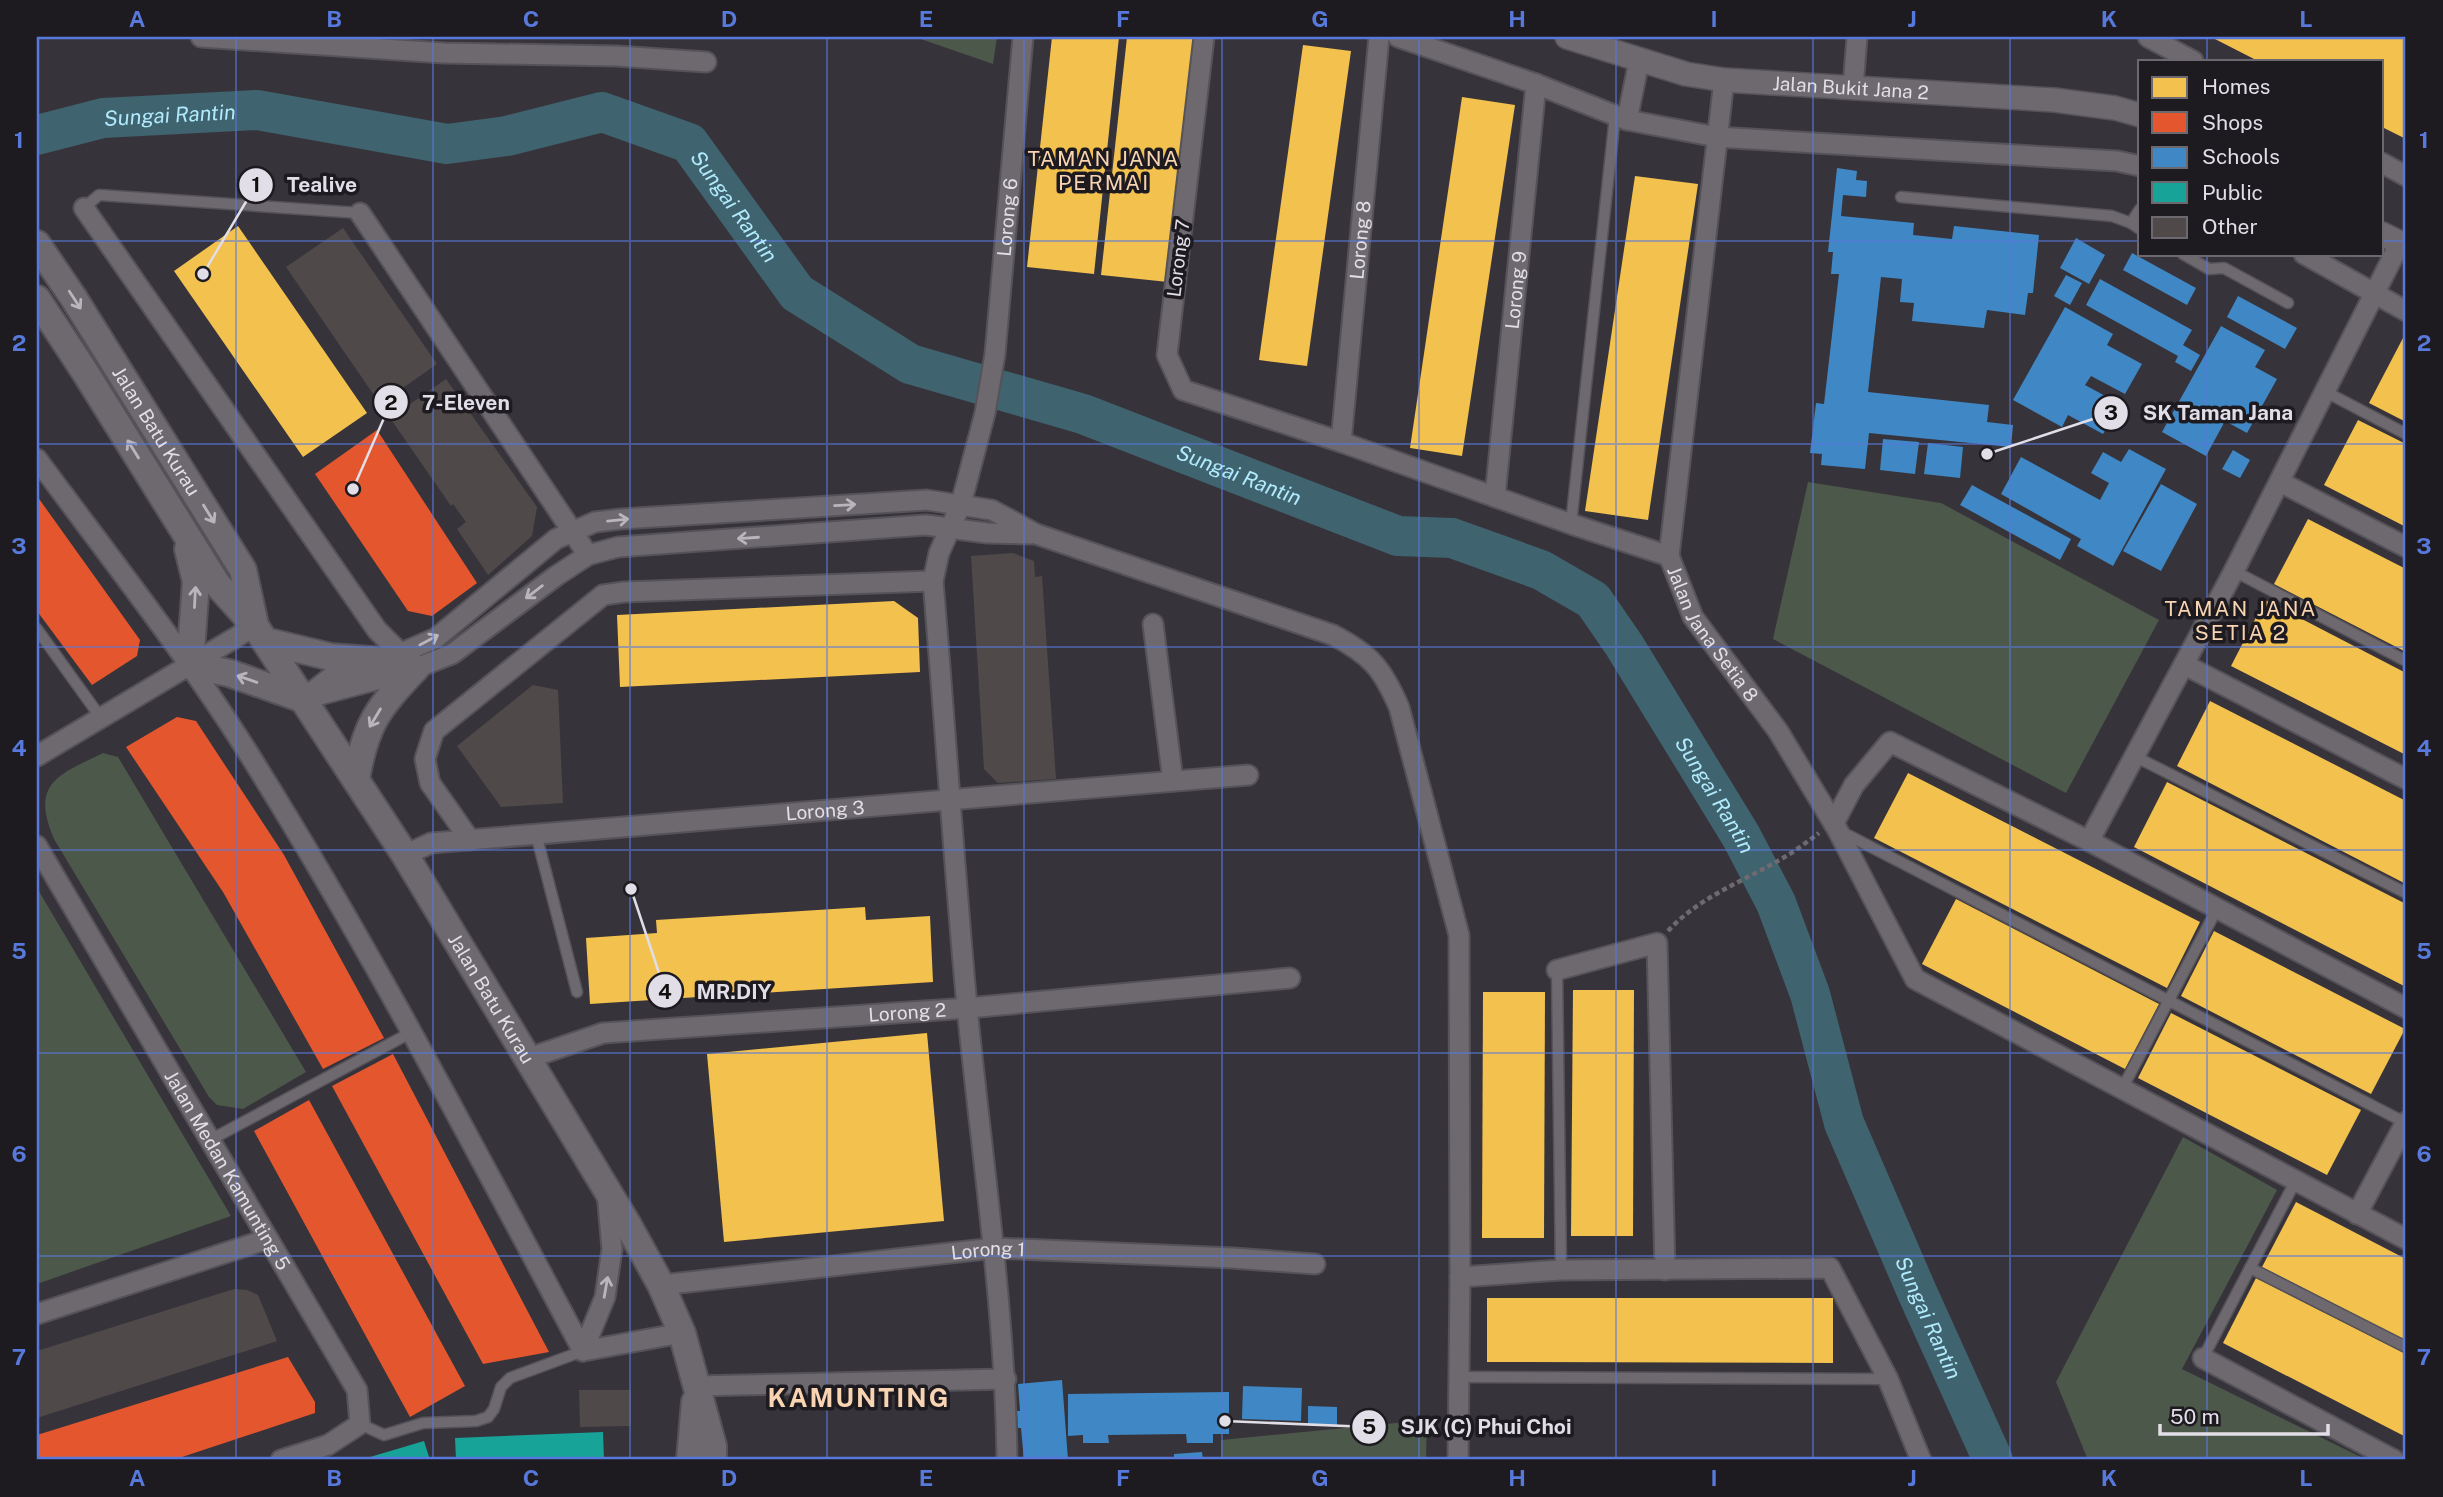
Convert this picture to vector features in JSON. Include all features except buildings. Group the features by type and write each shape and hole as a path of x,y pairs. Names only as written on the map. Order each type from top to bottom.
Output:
{"main road":[{"name":"Jalan Batu Kurau","path":"37,244 73,297 243,570 260,634"},
{"name":"Jalan Batu Kurau","path":"37,299 217,584 260,634 405,855 606,1188 661,1285 682,1333 713,1446 713,1460"},
{"path":"184,531 196,581 190,665 229,673 303,699"},
{"path":"260,634 331,657 400,661 387,698 370,724 361,748 356,780"},
{"name":"Jalan Batu Kurau","path":"690,1460 696,1387"}],"street":[{"path":"201,37 447,45 706,62"},
{"path":"617,56 624,37"},
{"name":"Lorong 6","path":"1007,1460 1006,1379 995,1248 968,1008 933,580 939,553 961,504 985,413 995,354 1023,37"},
{"name":"Lorong 7","path":"1204,37 1167,355 1183,390 1341,442"},
{"name":"Lorong 8","path":"1341,442 1379,37"},
{"path":"1398,37 1536,84 1621,118 1717,137 2117,161 2138,166"},
{"name":"Jalan Bukit Jana 2","path":"1567,37 1686,74 1724,80 2054,100 2115,108 2138,114"},
{"path":"1853,87 1857,37"},
{"path":"2148,37 2191,60"},
{"path":"1621,118 1639,61"},
{"name":"Jalan Jana Setia 8","path":"1724,80 1669,556 1693,617 1778,731 1835,826 1915,979 2122,1089"},
{"name":"Lorong 9","path":"1495,497 1536,84"},
{"path":"2384,164 2406,176"},
{"path":"84,208 400,661"},
{"path":"360,213 588,555"},
{"path":"2090,842 2326,392 2375,295 2396,241"},
{"path":"2307,256 2406,312"},
{"path":"1341,442 1669,556"},
{"path":"37,459 190,665 253,761 413,1031 583,1351"},
{"path":"2280,482 2406,547"},
{"path":"303,699 358,687 436,638 556,538 595,522 927,500 992,510 1036,534 1333,635 1361,650 1386,678 1399,707 1459,935 1458,1460"},
{"path":"303,699 335,674 452,654 588,555 618,547 926,525 987,533 1036,534"},
{"path":"470,840 430,783 425,759 434,731 603,595 933,580"},
{"path":"1153,624 1173,781"},
{"path":"37,755 190,665 260,634"},
{"path":"2185,665 2406,779"},
{"path":"1835,826 1854,785 1890,742 2090,842 2406,1008"},
{"name":"Lorong 3","path":"405,855 431,843 1248,775"},
{"name":"Jalan Medan Kamunting 5","path":"37,846 358,1390 360,1424"},
{"path":"1556,970 1657,943 1665,1270"},
{"name":"Lorong 2","path":"529,1058 603,1033 968,1008 1290,978"},
{"path":"2122,1089 2406,1239"},
{"path":"2357,1214 2406,1122"},
{"path":"583,1351 604,1297 612,1249 606,1188"},
{"path":"37,1314 268,1239"},
{"name":"Lorong 1","path":"661,1285 995,1248 1315,1264"},
{"path":"1460,1277 1561,1270 1830,1268 1888,1379 1921,1460"},
{"path":"583,1351 682,1333"},
{"path":"2203,1358 2394,1460"},
{"path":"696,1387 1006,1379"},
{"path":"281,1460 328,1445 360,1424"}],"lane":[{"path":"1571,524 1621,118"},
{"path":"84,208 99,195 360,213"},
{"path":"1901,197 2112,216 2136,226"},
{"path":"2186,256 2209,269 2224,268 2288,303"},
{"path":"2326,392 2406,434"},
{"path":"2234,571 2406,661"},
{"path":"37,629 101,718"},
{"path":"2136,757 2406,893"},
{"path":"1835,826 2406,1122"},
{"path":"536,834 577,992"},
{"path":"2122,1089 2217,909"},
{"path":"1556,970 1561,1270"},
{"path":"210,1140 413,1031"},
{"path":"2203,1358 2295,1182"},
{"path":"2250,1268 2406,1347"},
{"path":"360,1424 384,1435 423,1423 477,1421 488,1417 494,1409 501,1387 510,1378 583,1351"},
{"path":"1459,1377 1888,1379"}],"path":[{"path":"1657,943 1682,915 1835,826"}],"green space":[{"path":"915,37 997,37 993,64"},
{"path":"1808,482 1941,503 2159,620 2066,793 1773,639"},
{"path":"103,753 118,757 306,1072 243,1109 217,1105 209,1097 54,839 47,820 47,793 61,775"},
{"path":"37,888 231,1216 37,1284"},
{"path":"2183,1137 2277,1190 2182,1369 2367,1460 2088,1460 2056,1382"},
{"path":"1427,1420 1426,1460 1221,1460 1221,1440"}],"waterway":[{"name":"Sungai Rantin","path":"37,135 103,118 257,110 447,144 507,136 602,112 689,143 797,293 910,364 1083,414 1398,536 1452,538 1541,570 1593,600 1624,645 1741,836 1776,903 1810,994 1844,1123 1993,1460"}],"place":[{"name":"Tealive","path":"203,274"},
{"name":"SK Taman Jana","path":"1987,454"},
{"name":"7-Eleven","path":"353,489"},
{"name":"MR.DIY","path":"631,889"},
{"name":"SJK (C) Phui Choi","path":"1225,1421"}],"district":[{"name":"TAMAN JANA PERMAI","path":"1104,170"},
{"name":"TAMAN JANA SETIA 2","path":"2241,620"},
{"name":"KAMUNTING","path":"859,1397"}]}
